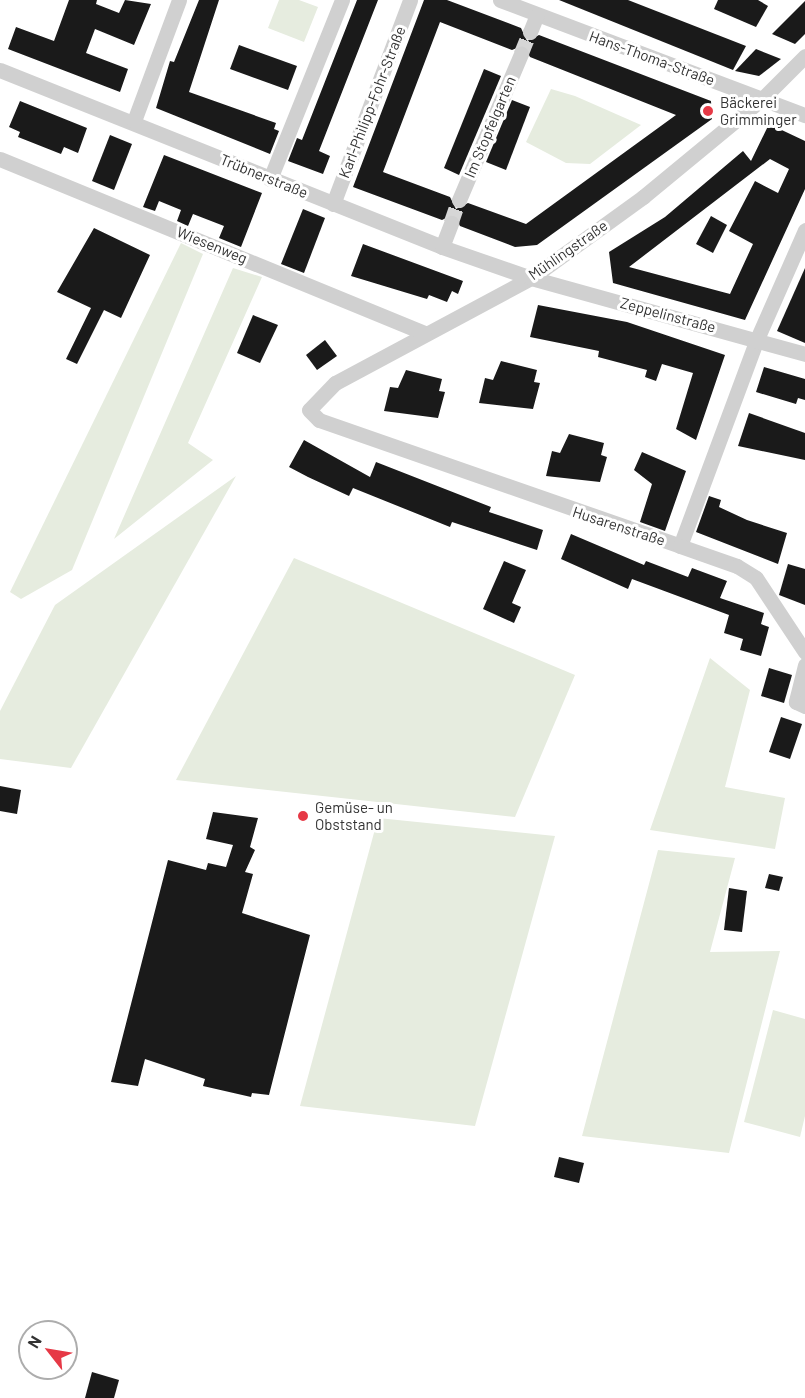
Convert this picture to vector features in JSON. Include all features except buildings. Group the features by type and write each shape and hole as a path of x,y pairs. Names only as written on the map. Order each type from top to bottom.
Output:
{"street":[{"path":"134,121 179,0"},
{"path":"270,179 342,0"},
{"name":"Karl-Philipp-Fohr-Straße","path":"333,204 410,0"},
{"name":"Hans-Thoma-Straße","path":"500,0 805,115"},
{"path":"530,32 537,15"},
{"name":"Im Stopfelgarten","path":"459,200 521,54"},
{"name":"Mühlingstraße","path":"309,410 335,383 424,333 531,278 643,197 764,98 805,57"},
{"name":"Trübnerstraße","path":"0,70 134,121 270,179 442,247 531,278"},
{"name":"Wiesenweg","path":"0,159 424,333"},
{"path":"442,247 451,223"},
{"name":"Husarenstraße","path":"309,410 319,420 680,546 757,339 805,230"},
{"name":"Zeppelinstraße","path":"531,278 805,354"},
{"path":"680,546 737,566 756,578 805,652"},
{"path":"805,666 795,702 805,706"}],"shaded area":[{"path":"279,0 299,0 318,7 304,42 268,28"},
{"path":"551,89 575,96 641,125 590,164 566,163 526,142"},
{"path":"181,243 203,254 72,570 21,599 10,592"},
{"path":"233,268 262,277 188,443 213,460 114,539"},
{"path":"236,476 71,768 0,759 0,711 55,605"},
{"path":"294,558 575,675 515,817 176,780"},
{"path":"710,658 750,690 725,787 785,798 775,849 650,830"},
{"path":"378,818 555,836 475,1126 300,1106"},
{"path":"658,850 735,858 710,952 780,951 729,1153 582,1136"},
{"path":"773,1010 805,1019 805,1116 800,1137 744,1122"}],"tunnel":[{"path":"521,54 530,32"},
{"path":"451,223 459,200"}],"place":[{"name":"Bäckerei Grimminger","path":"708,111"},
{"name":"Gemüse- un Obststand","path":"303,816"}]}
